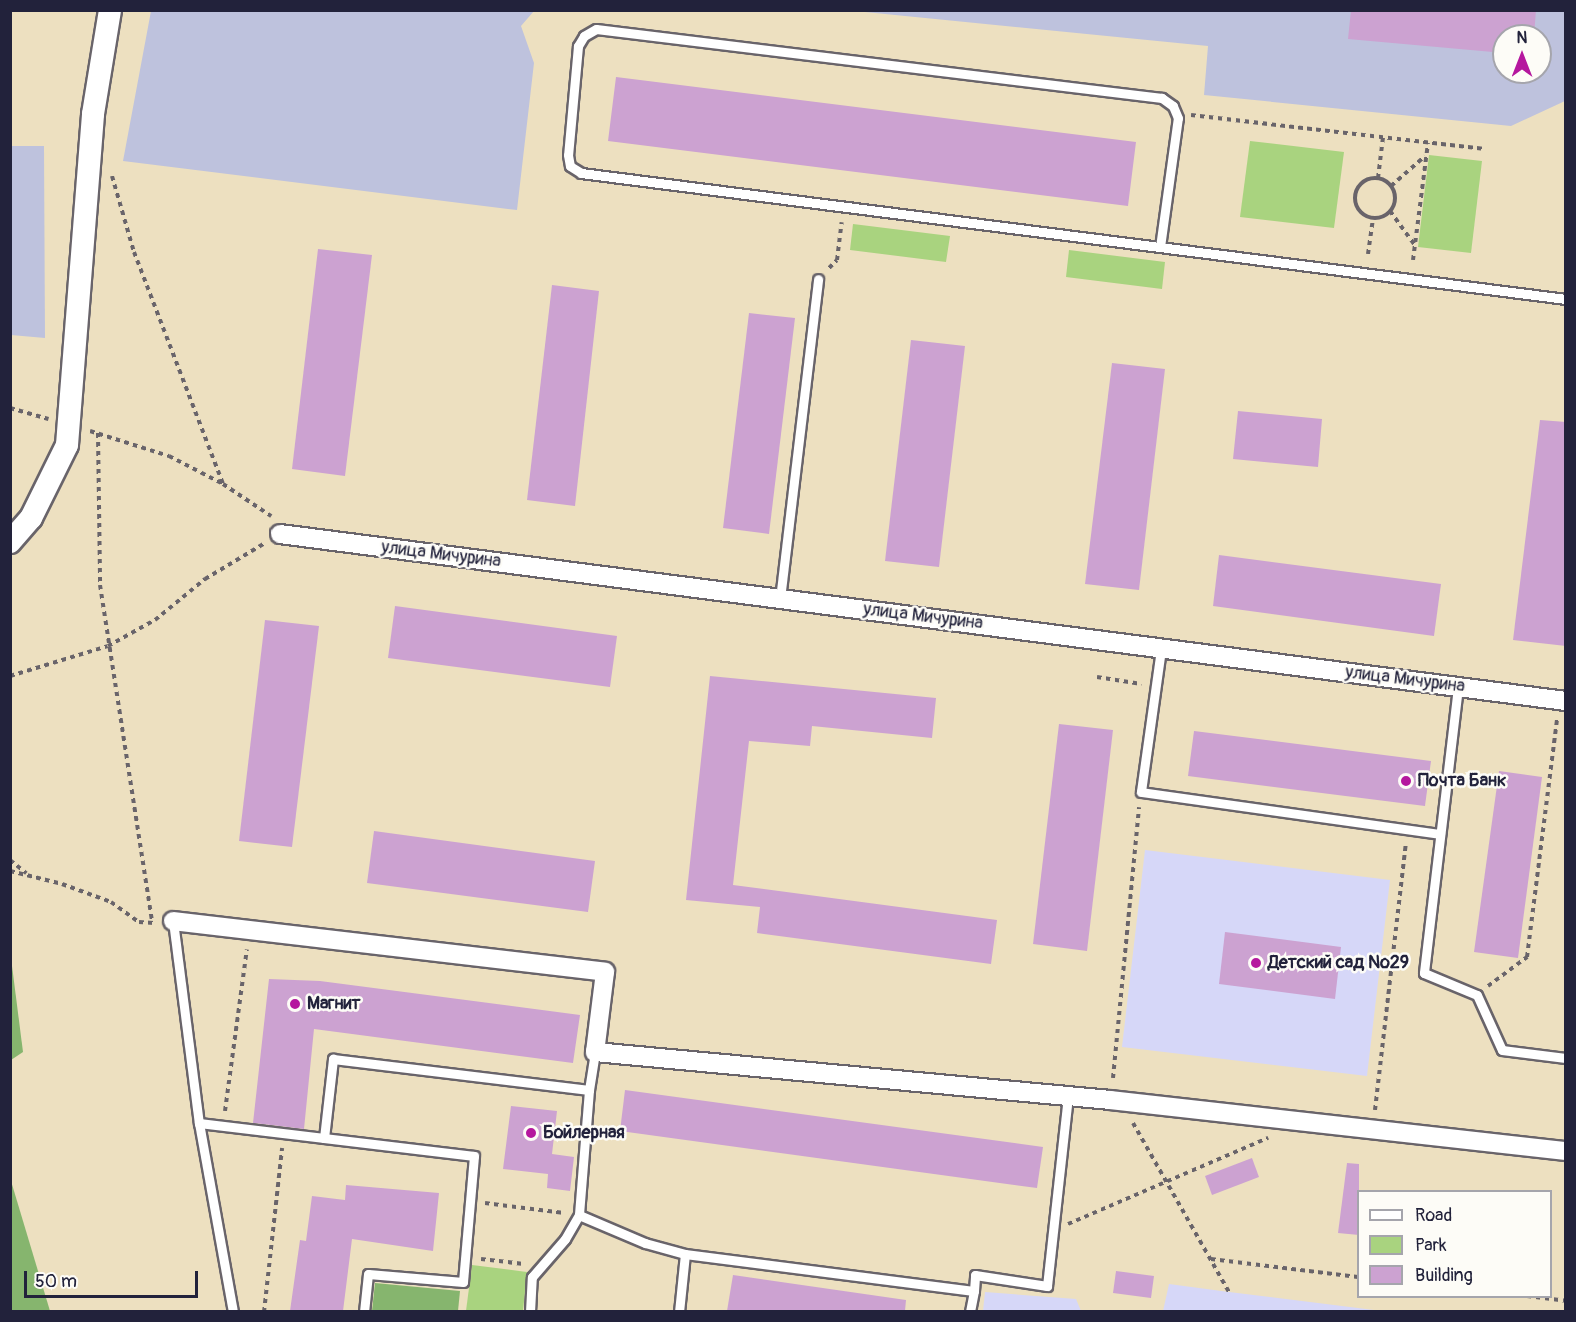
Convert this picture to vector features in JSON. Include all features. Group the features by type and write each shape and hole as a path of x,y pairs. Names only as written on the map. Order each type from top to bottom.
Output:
{"street":[{"path":"10,542 32,518 67,445 93,114 110,10"},
{"name":"улица Мичурина","path":"280,534 1562,700"},
{"path":"173,921 605,972 595,1052 1068,1096 1566,1151"}],"lane":[{"path":"1160,247 1176,113 1173,106 1162,98 596,29 584,36 578,46 568,155 570,166 580,173 1566,299"},
{"path":"780,599 818,279"},
{"path":"1161,649 1141,792 1440,834"},
{"path":"1458,687 1424,973 1477,994 1502,1050 1566,1058"},
{"path":"173,921 199,1123 233,1311"},
{"path":"530,1311 532,1277 565,1239 579,1215 589,1090 595,1052"},
{"path":"324,1138 333,1059 589,1090"},
{"path":"970,1311 975,1275 1047,1286 1068,1096"},
{"path":"199,1123 474,1156 463,1282 368,1274 364,1311"},
{"path":"579,1215 645,1244 685,1254 974,1291"},
{"path":"679,1311 685,1254"}],"path":[{"path":"1176,113 1484,149"},
{"path":"1378,178 1383,137"},
{"path":"1413,260 1428,143"},
{"path":"1391,186 1426,156"},
{"path":"111,174 134,252 223,484"},
{"path":"1378,178 1391,186 1395,200 1390,211 1373,218 1359,210 1356,195 1363,182 1378,178"},
{"path":"837,260 844,207"},
{"path":"1390,211 1415,245"},
{"path":"1368,254 1373,218"},
{"path":"10,408 169,456 223,484 269,513 280,534 205,579 155,620 108,646 10,676"},
{"path":"98,433 100,585 152,923"},
{"path":"1097,677 1156,686"},
{"path":"1477,994 1527,957 1562,700"},
{"path":"1113,1078 1141,792"},
{"path":"1373,1129 1408,830"},
{"path":"10,860 26,873"},
{"path":"10,871 26,873 111,902 139,922 173,921"},
{"path":"223,1126 250,930"},
{"path":"1129,1116 1229,1292"},
{"path":"264,1311 284,1132"},
{"path":"1053,1230 1272,1136"},
{"path":"470,1201 579,1215"},
{"path":"465,1257 542,1266"},
{"path":"1211,1259 1357,1277"},
{"path":"1543,1298 1566,1301"}],"shaded area":[{"path":"151,11 534,11 521,26 534,63 517,210 123,161"},
{"path":"855,11 1565,11 1565,101 1511,126 1204,95 1208,46"},
{"path":"10,146 44,146 45,338 11,335"},
{"name":"Детский сад №29","path":"1145,850 1390,880 1367,1076 1122,1047"},
{"path":"1169,1284 1229,1292 1382,1311 1163,1311"},
{"path":"985,1292 1076,1299 1081,1311 983,1311"}],"green space":[{"path":"1250,141 1344,152 1334,228 1240,217"},
{"path":"1429,155 1482,161 1471,253 1418,247"},
{"path":"853,224 950,236 946,262 850,250"},
{"path":"1069,250 1165,262 1162,289 1066,277"},
{"path":"11,958 23,1052 11,1060"},
{"path":"11,1181 50,1311 11,1311"},
{"path":"472,1265 527,1272 523,1311 466,1311"},
{"path":"375,1283 460,1291 458,1311 372,1311"}],"building":[{"path":"1351,10 1536,10 1535,24 1492,24 1492,52 1348,39"},
{"path":"616,77 1136,142 1128,206 608,141"},
{"path":"318,249 372,255 345,476 292,469"},
{"path":"552,285 599,291 575,506 527,500"},
{"path":"749,313 795,318 769,534 723,528"},
{"path":"911,340 965,346 939,567 885,561"},
{"path":"1112,363 1165,369 1139,590 1085,584"},
{"path":"1238,411 1322,419 1318,467 1233,459"},
{"path":"1540,420 1566,422 1566,646 1513,640"},
{"path":"1219,555 1441,584 1434,636 1213,606"},
{"path":"395,606 617,636 610,687 388,658"},
{"path":"265,620 319,626 292,847 239,841"},
{"path":"710,676 936,698 932,738 812,726 810,746 749,741 733,885 997,920 991,964 757,933 760,907 686,900"},
{"path":"1059,724 1113,730 1087,951 1033,944"},
{"path":"1194,731 1431,761 1425,806 1188,776"},
{"path":"1499,771 1542,777 1518,958 1474,952"},
{"path":"374,831 595,861 588,912 367,883"},
{"path":"1225,932 1341,947 1335,999 1219,984"},
{"path":"269,979 320,981 580,1015 573,1063 314,1029 304,1129 253,1123"},
{"path":"625,1090 1043,1147 1037,1188 620,1131"},
{"name":"Бойлерная","path":"511,1106 557,1111 552,1154 574,1157 570,1191 547,1188 548,1174 503,1169"},
{"path":"1252,1158 1259,1177 1212,1195 1205,1176"},
{"path":"1347,1163 1359,1164 1357,1235 1338,1233"},
{"path":"346,1185 439,1193 433,1251 352,1239 343,1311 290,1311 300,1240 306,1241 312,1196 345,1200"},
{"path":"1116,1271 1154,1276 1151,1298 1113,1293"},
{"path":"733,1275 906,1300 905,1311 727,1311"}],"place":[{"name":"Почта Банк","path":"1406,781"},
{"name":"Детский сад №29","path":"1256,963"},
{"name":"Магнит","path":"295,1004"},
{"name":"Бойлерная","path":"531,1133"}]}
